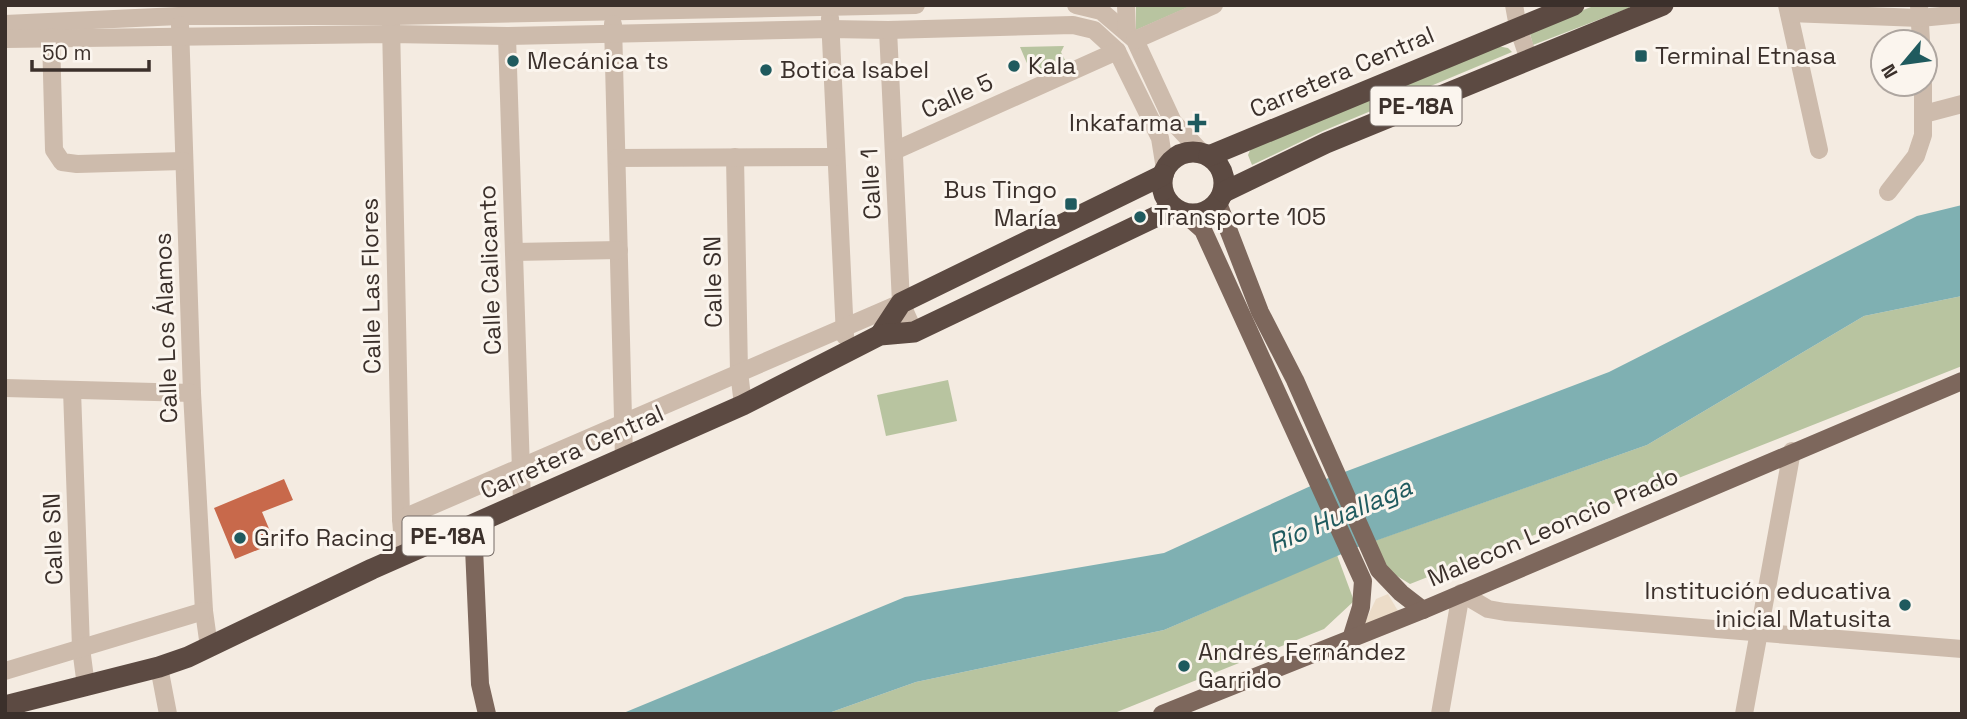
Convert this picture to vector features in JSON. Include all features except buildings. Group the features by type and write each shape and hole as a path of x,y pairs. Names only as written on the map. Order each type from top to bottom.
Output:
{"highway":[{"name":"Carretera Central","path":"1205,154 1574,5"},
{"name":"PE-18A","path":"1221,198 1325,143 1649,8"},
{"path":"1181,154 1205,154 1223,172 1225,182 1221,198 1209,211 1197,215 1179,211 1166,199 1162,187 1164,172 1172,160 1181,154"},
{"path":"901,303 1164,172"},
{"name":"Carretera Central","path":"5,706 159,667 209,648 404,555 743,405 880,335 914,332 1179,211"},
{"name":"Carretera Central","path":"880,335 901,303"}],"main road":[{"path":"1221,198 1260,312 1295,380 1379,570 1401,593 1423,610"},
{"path":"1179,211 1203,230 1363,580 1362,607 1350,639"},
{"name":"Malecon Leoncio Prado","path":"1162,714 1423,610 1962,381"},
{"path":"473,525 480,684 487,714"}],"street":[{"path":"5,24 179,11 916,5"},
{"path":"1076,5 1101,11 1131,36"},
{"path":"1126,5 1131,36 1173,122 1205,154"},
{"path":"1131,36 1214,5"},
{"path":"1514,5 1529,60"},
{"path":"807,6 807,29"},
{"path":"830,6 846,354"},
{"path":"612,8 624,458"},
{"path":"1819,150 1788,9 1962,13"},
{"name":"Calle Los Álamos","path":"179,11 192,393 204,611 209,648"},
{"name":"Calle Las Flores","path":"392,11 401,519 404,555"},
{"path":"5,39 391,34 507,36 1073,25 1094,30 1117,51 1160,138 1164,172"},
{"name":"Calle 1","path":"888,30 901,303 914,332"},
{"name":"Calle Calicanto","path":"507,36 522,502"},
{"path":"51,37 54,150 62,162 183,161"},
{"name":"Calle 5","path":"894,151 1117,51"},
{"path":"1888,191 1916,156 1923,135 1923,98"},
{"path":"1924,114 1962,104"},
{"name":"Calle SN","path":"736,157 739,372 743,405"},
{"path":"617,158 836,157"},
{"path":"514,252 619,250"},
{"path":"401,519 901,303"},
{"path":"5,388 192,393"},
{"name":"Calle SN","path":"72,390 81,648 86,686"},
{"path":"1744,714 1792,451"},
{"path":"1440,714 1461,593 1488,609 1505,612 1962,649"},
{"path":"5,671 204,611"},
{"path":"159,667 168,714"}],"green space":[{"path":"1136,5 1193,5 1136,30"},
{"path":"1596,5 1629,5 1629,8 1533,45 1530,34 1535,29"},
{"path":"1064,46 1061,52 1065,60 1032,75 1020,47"},
{"path":"1497,46 1508,48 1512,52 1323,131 1252,165 1248,155 1251,148"},
{"path":"1962,296 1962,366 1410,584 1389,571 1374,541 1647,445 1864,316"},
{"path":"948,380 957,421 886,436 877,395"},
{"path":"1337,555 1354,601 1324,629 1112,714 826,714 916,682 1164,630"}],"shaded area":[{"path":"1388,594 1398,611 1363,626 1376,599"}],"water":[{"name":"Río Huallaga","path":"1962,205 1962,296 1864,316 1647,445 1358,547 1164,630 916,682 826,714 621,714 905,597 1164,553 1326,479 1609,372 1917,216"}],"place":[{"name":"Terminal Etnasa","path":"1641,56"},
{"name":"Mecánica ts","path":"513,61"},
{"name":"Kala","path":"1014,66"},
{"name":"Botica Isabel","path":"766,70"},
{"name":"Inkafarma","path":"1197,123"},
{"name":"Bus Tingo María","path":"1071,204"},
{"name":"Transporte 105","path":"1140,217"},
{"name":"Grifo Racing","path":"240,538"},
{"name":"Institución educativa inicial Matusita","path":"1905,605"},
{"name":"Andrés Fernández Garrido","path":"1184,666"}]}
